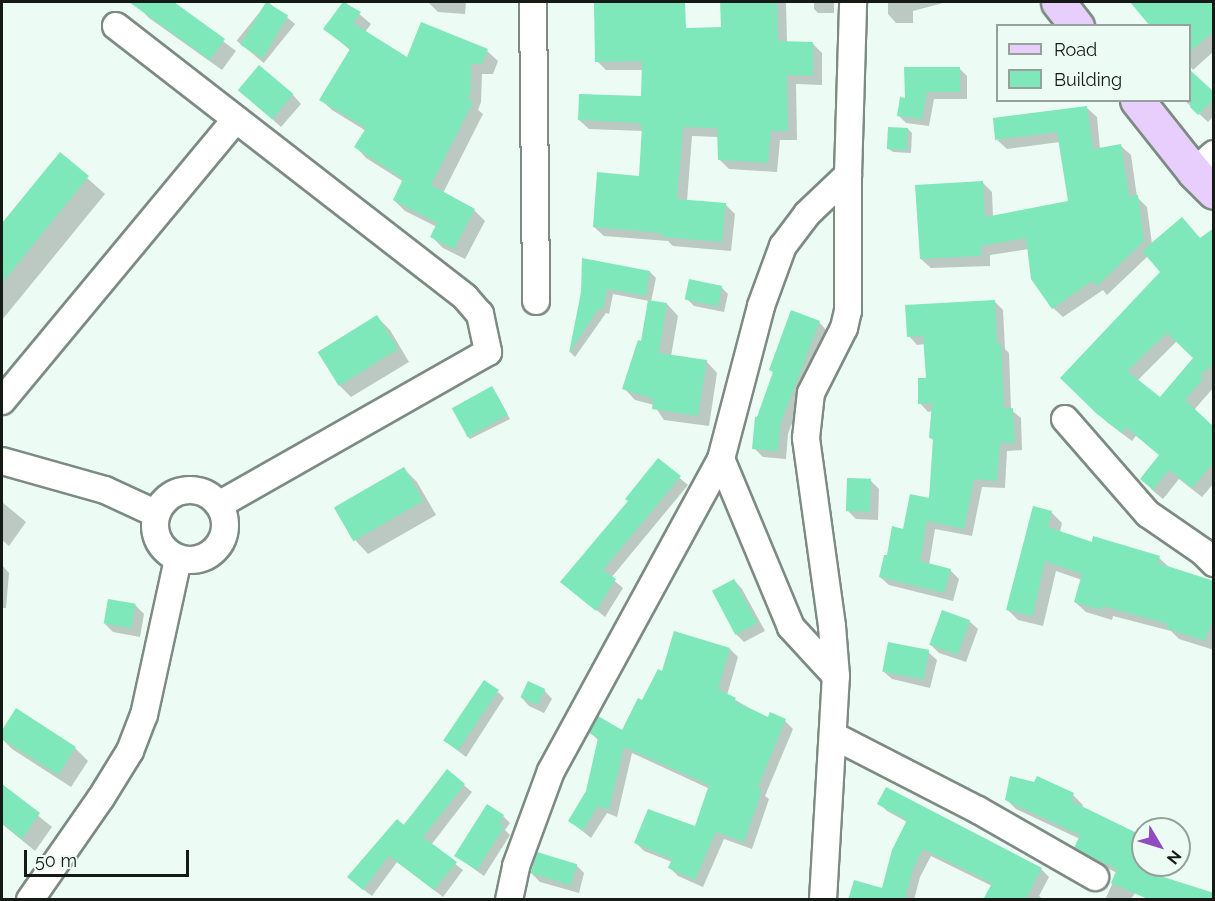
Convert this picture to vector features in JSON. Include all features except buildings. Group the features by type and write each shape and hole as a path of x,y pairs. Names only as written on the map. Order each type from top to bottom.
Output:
{"main road":[{"path":"1058,2 1075,24"},
{"path":"1139,102 1207,172"}],"street":[{"path":"533,2 536,301"},
{"path":"823,900 836,676 832,626 806,438 812,393 844,328 848,310 848,175 853,2"},
{"path":"116,26 465,297 480,314 488,352 219,505"},
{"path":"2,401 236,119"},
{"path":"510,900 516,866 551,771 721,459 760,306 783,246 807,214 848,175"},
{"path":"1065,419 1148,514 1203,552 1214,563"},
{"path":"721,459 791,627 836,676"},
{"path":"2,461 105,490 157,514"},
{"path":"180,492 202,492 219,505 226,526 218,547 200,559 178,559 169,554 156,536 157,514 162,504 180,492"},
{"path":"30,900 101,798 130,751 144,715 178,559"},
{"path":"834,736 978,810 1095,877"}]}
